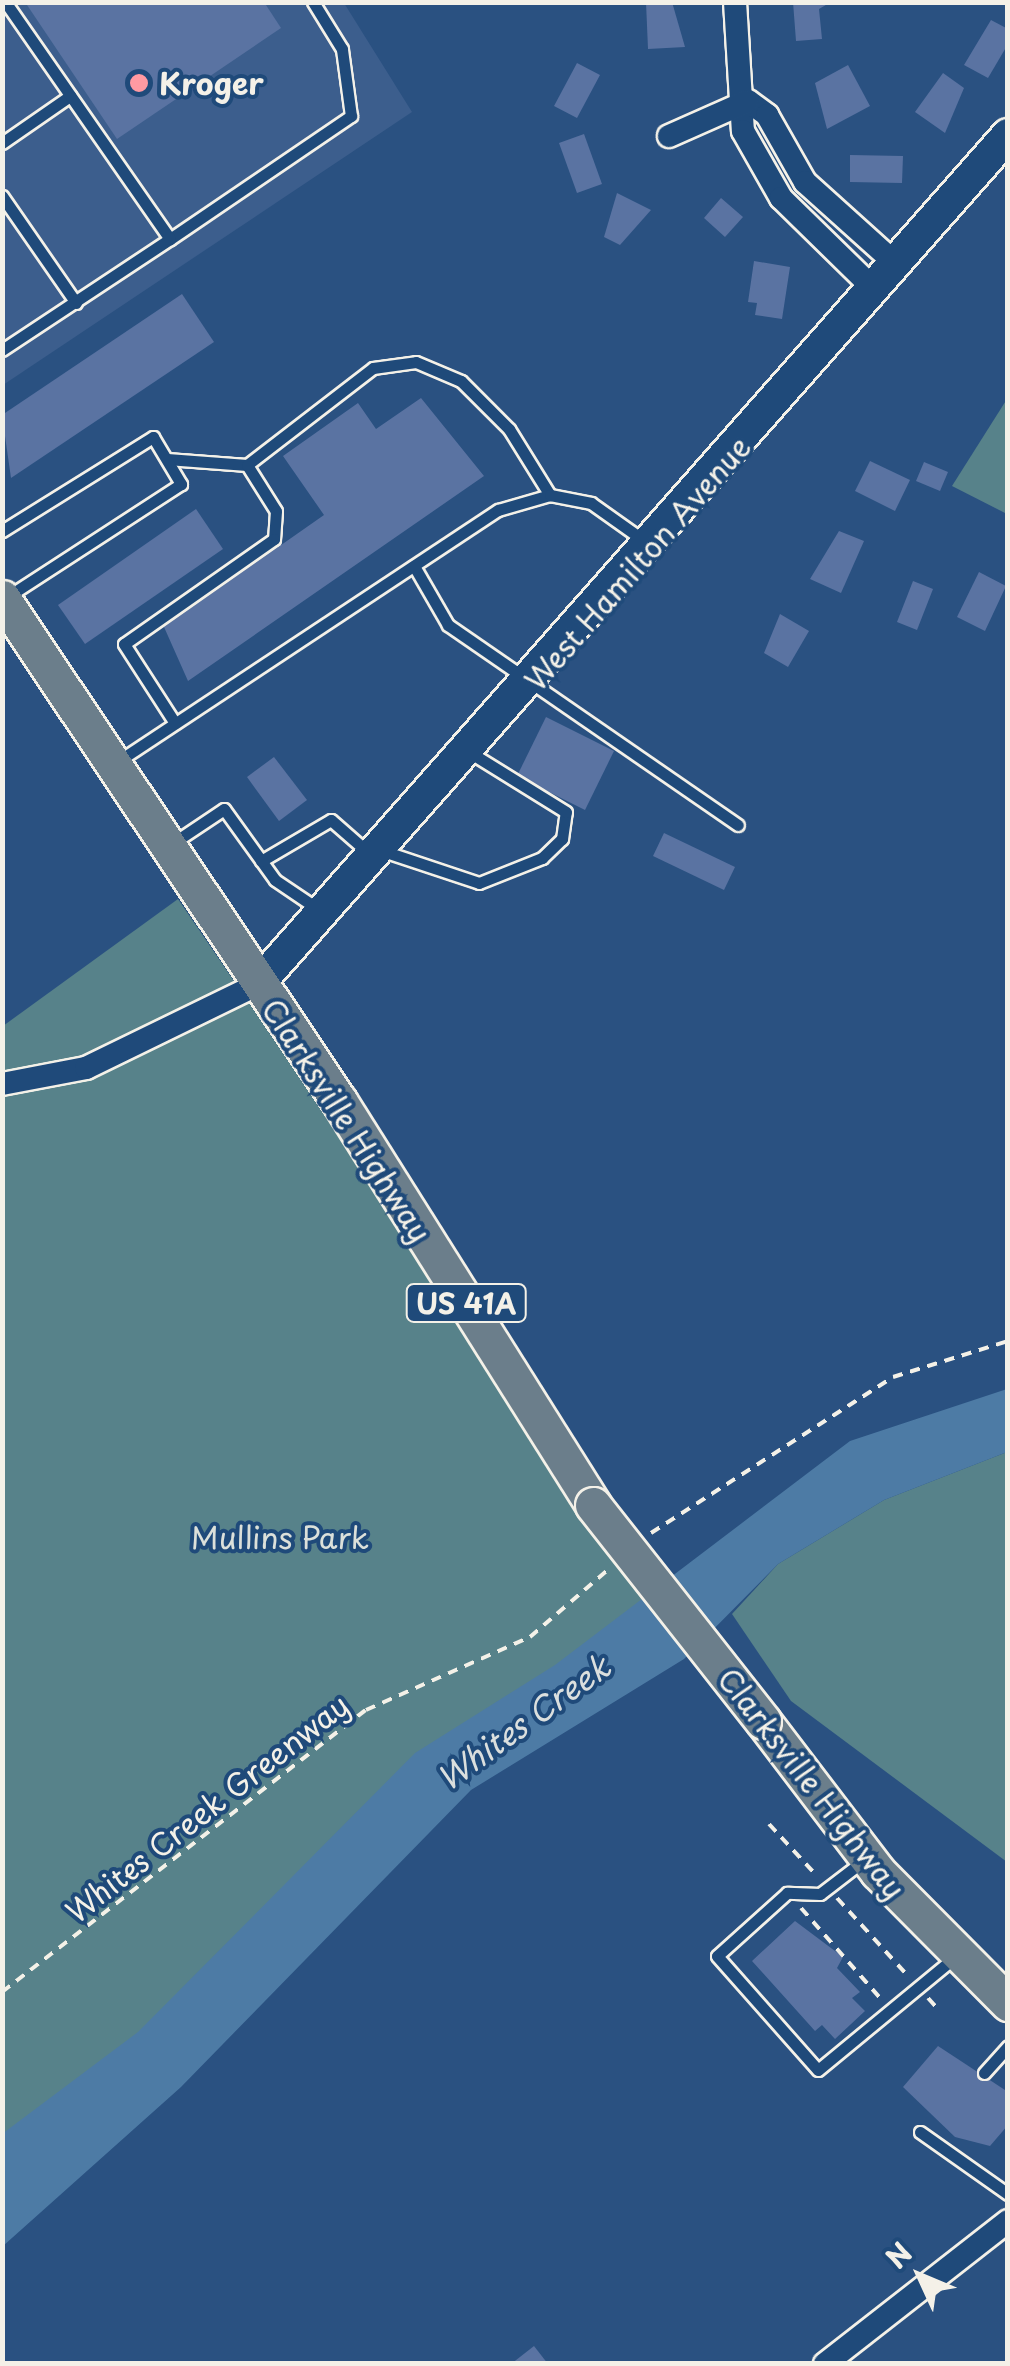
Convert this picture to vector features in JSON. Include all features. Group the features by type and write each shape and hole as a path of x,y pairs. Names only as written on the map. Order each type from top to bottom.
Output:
{"main road":[{"name":"Clarksville Highway","path":"7,616 258,984 593,1505 764,1721 866,1859 956,1956 1008,2003"}],"street":[{"path":"735,2 748,102 743,131 802,222 874,289"},
{"path":"669,136 748,102"},
{"path":"748,102 767,115 823,202 896,264"},
{"name":"West Hamilton Avenue","path":"258,984 471,753 1008,135"},
{"path":"802,222 823,202"},
{"path":"2,1084 86,1068 258,984"},
{"path":"825,2364 1007,2223"}],"lane":[{"path":"5,2 170,239"},
{"path":"2,350 76,304 351,116 342,50 313,2"},
{"path":"2,142 70,96"},
{"path":"2,196 76,304"},
{"path":"167,459 247,465 373,368 416,362 462,381 509,428 550,494"},
{"path":"2,531 153,438 181,484 7,616"},
{"path":"175,723 124,644 274,539 276,511 247,465"},
{"path":"109,766 498,510 550,494 591,503 652,546"},
{"path":"414,566 448,625 535,680 738,824"},
{"path":"261,861 331,820 379,855 479,884 542,858 562,838 566,812 471,753"},
{"path":"165,848 224,809 261,861 324,914"},
{"path":"866,1859 828,1888 787,1893 717,1956 818,2070 956,1956"},
{"path":"984,2073 1008,2046"},
{"path":"920,2132 1008,2194"}],"path":[{"path":"634,1545 893,1376 1008,1341"},
{"name":"Whites Creek Greenway","path":"2,1992 353,1719 530,1637 621,1554"},
{"path":"770,1824 938,2009"},
{"path":"787,1893 891,2010"}],"shaded area":[{"path":"3,3 344,3 412,112 3,385"}],"green space":[{"path":"1007,399 1007,514 952,486"},
{"name":"Mullins Park","path":"178,899 659,1604 3,2167 3,1026"},
{"path":"1007,1452 1007,1862 791,1701 732,1614 778,1564 884,1500"}],"water":[{"name":"Whites Creek","path":"1007,1389 1007,1452 884,1500 778,1564 684,1659 471,1790 181,2087 3,2246 2,2134 138,2032 415,1753 555,1665 850,1441"}],"building":[{"name":"Kroger","path":"25,2 264,2 281,28 117,139"},
{"path":"646,2 672,2 685,47 648,49"},
{"path":"793,2 831,2 819,9 822,39 796,41"},
{"path":"991,20 1008,29 1008,44 988,78 964,65"},
{"path":"577,63 600,75 577,118 554,106"},
{"path":"848,65 870,106 827,129 815,83"},
{"path":"943,73 964,88 945,133 915,112"},
{"path":"584,134 602,184 577,193 559,143"},
{"path":"850,155 903,156 902,183 850,182"},
{"path":"617,193 651,210 620,245 604,237"},
{"path":"721,198 743,217 725,237 704,218"},
{"path":"754,261 790,267 782,319 755,315 757,303 748,302"},
{"path":"182,294 214,342 11,478 2,415"},
{"path":"421,398 484,476 188,681 164,627 324,515 283,456 358,403 376,429"},
{"path":"870,461 910,480 895,511 855,491"},
{"path":"924,462 948,472 940,491 916,481"},
{"path":"196,509 223,549 85,644 58,605"},
{"path":"839,531 864,541 841,593 810,579"},
{"path":"979,572 1006,586 985,631 957,617"},
{"path":"913,581 933,589 917,630 897,622"},
{"path":"780,614 809,631 788,667 764,653"},
{"path":"546,717 614,751 585,810 517,776"},
{"path":"274,757 307,800 279,821 247,777"},
{"path":"664,833 735,867 724,890 653,856"},
{"path":"795,1921 843,1957 837,1968 860,1992 852,1998 865,2011 835,2039 822,2025 815,2031 752,1961"},
{"path":"938,2046 1008,2092 1008,2125 990,2146 955,2137 903,2087"},
{"path":"534,2346 548,2364 511,2364"}],"place":[{"name":"Kroger","path":"139,83"}]}
